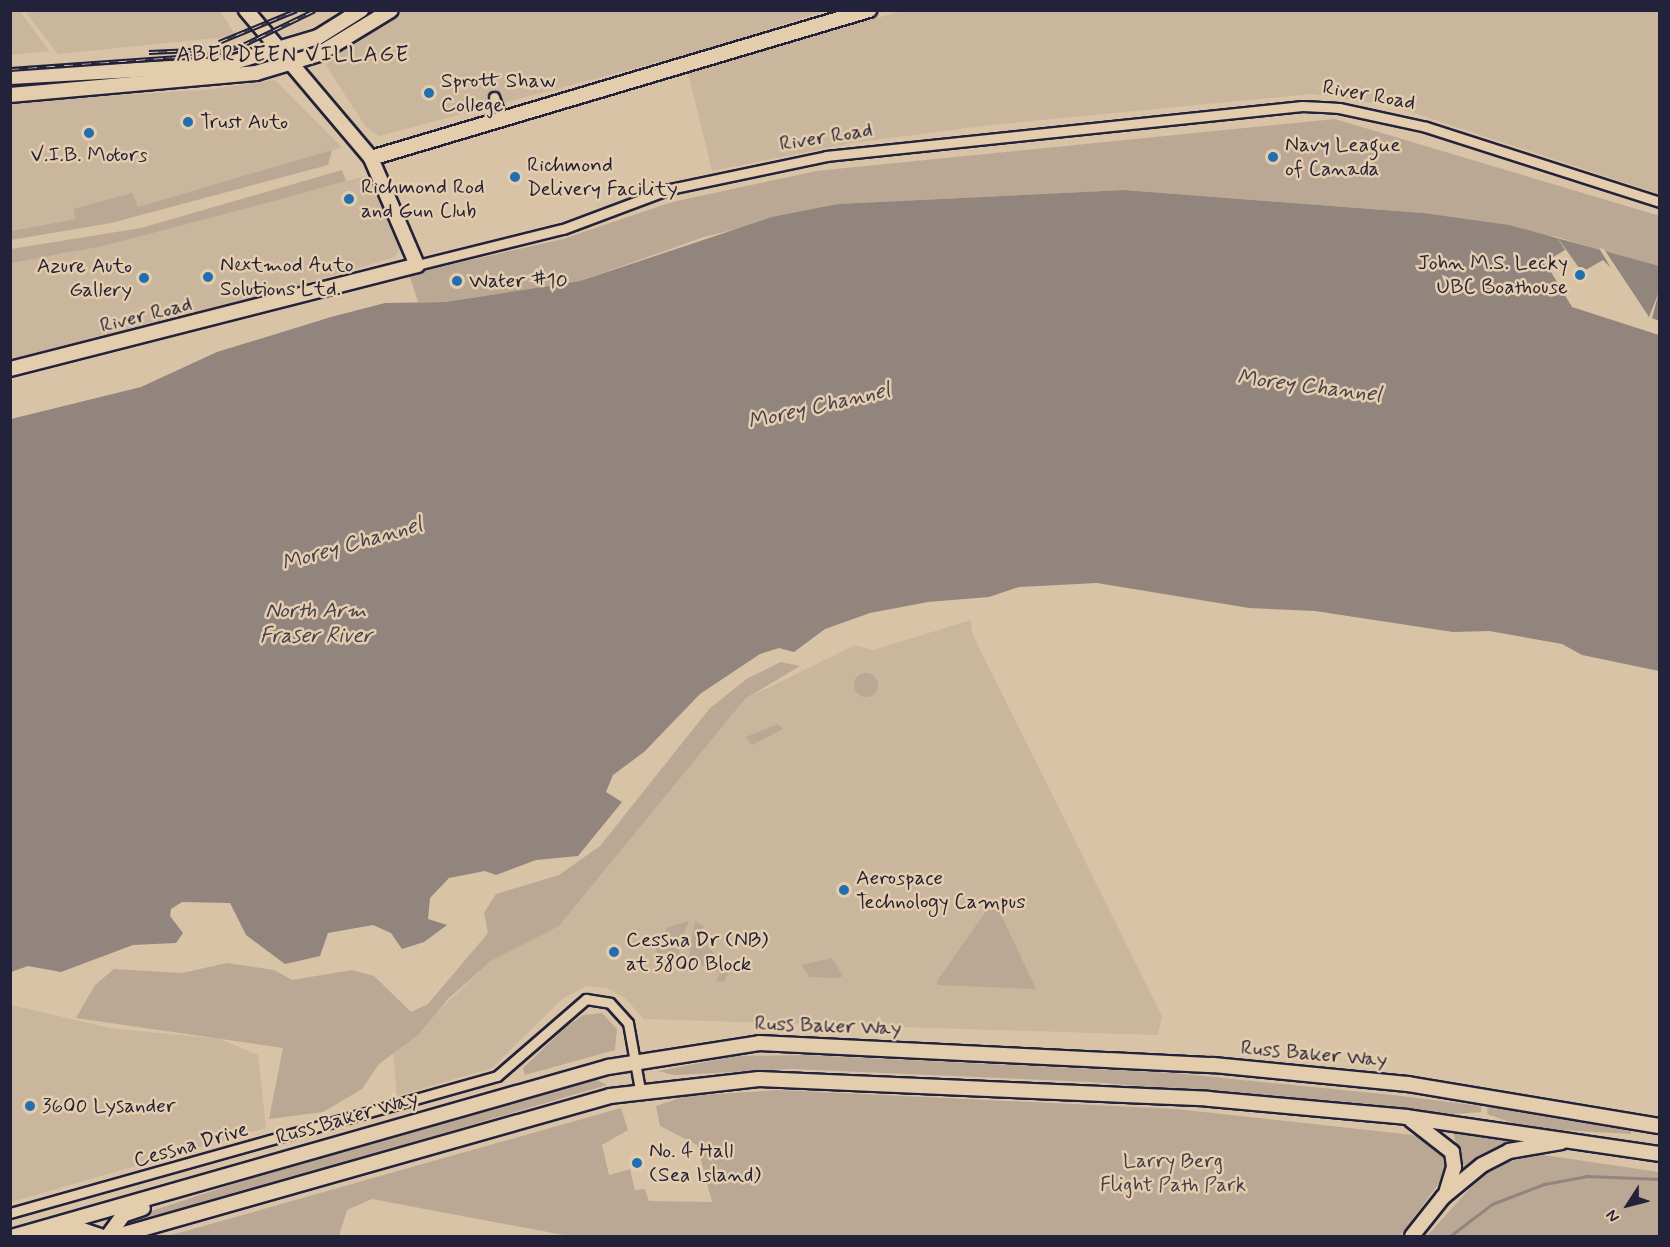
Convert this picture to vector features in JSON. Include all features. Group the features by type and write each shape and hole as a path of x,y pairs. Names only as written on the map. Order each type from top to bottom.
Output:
{"main road":[{"path":"246,10 371,158 417,265"},
{"path":"10,77 197,68 280,51 360,10"},
{"path":"10,95 221,80 291,64 329,49 391,10"},
{"path":"371,158 384,150 869,10"},
{"name":"River Road","path":"10,369 417,265"},
{"name":"Russ Baker Way","path":"15,1236 249,1168 636,1061 759,1043 1169,1061 1408,1084 1659,1126"},
{"path":"117,1236 640,1090 759,1079 848,1080 1209,1099 1406,1117 1659,1154"},
{"path":"1406,1117 1452,1152 1454,1167 1443,1197"},
{"path":"1412,1236 1443,1197 1495,1157 1575,1140"},
{"path":"108,1236 123,1215 218,1184 249,1168"},
{"path":"35,1231 82,1230 100,1236"}],"street":[{"path":"494,97 501,116"},
{"name":"River Road","path":"417,265 563,229 670,189 826,156 1302,106 1339,108 1426,127 1659,202"},
{"name":"Cessna Drive","path":"10,1213 497,1076 586,999 620,1010 636,1061 640,1090"}],"shaded area":[{"path":"11,10 20,11 49,51 11,55"},
{"path":"25,11 220,11 236,36 58,54"},
{"path":"401,11 825,11 718,46 379,136 366,127 325,64"},
{"path":"901,11 1659,11 1659,194 1393,106 1312,94 991,125 851,143 712,171 688,73"},
{"path":"275,80 342,147 208,194 11,234 11,102 205,90"},
{"path":"366,176 401,245 395,257 141,332 11,364 10,260 63,254"},
{"name":"Aerospace Technology Campus","path":"971,620 972,633 1162,1016 1158,1035 644,1019 626,999 607,988 587,986 562,999 492,1068 397,1096 393,1054 491,961 559,926 745,699 855,645 873,650"},
{"path":"11,1005 110,1028 220,1039 258,1055 266,1128 11,1202"}],"green space":[{"path":"1335,119 1660,216 1659,268 1557,237 1423,213 1124,190 838,204 704,237 580,281 445,302 418,302 409,274 563,239 672,202 816,171"},
{"path":"332,150 328,165 111,223 11,240 11,231 76,219 73,209 132,193 138,207"},
{"path":"342,170 346,181 103,246 11,263 11,249 141,228"},
{"path":"781,662 800,666 745,699 559,926 491,961 448,999 418,1035 379,1064 362,1089 323,1112 269,1119 283,1048 76,1018 95,985 114,969 182,973 227,963 274,970 292,980 352,970 374,976 411,1012 428,1004 488,933 484,913 496,894 559,875 600,846 710,708 748,678"},
{"path":"866,673 874,677 878,685 874,693 866,697 858,693 854,685 858,677"},
{"path":"778,724 783,729 752,745 746,737"},
{"path":"994,900 1036,989 938,985 937,981"},
{"path":"689,921 679,947 681,968 659,956 654,945 668,927"},
{"path":"695,921 704,927 697,936 716,955 721,970 729,972 724,982 716,981 720,973 699,964 686,972"},
{"path":"832,958 843,976 839,978 809,977 802,965"},
{"path":"602,1013 617,1029 615,1050 525,1075 523,1068 566,1027 583,1015"},
{"path":"805,1055 1173,1073 1481,1106 1481,1112 1454,1114 1092,1082 792,1069 674,1075 658,1071 737,1056"},
{"path":"595,1079 607,1085 141,1222 139,1215 252,1178"},
{"name":"Larry Berg Flight Path Park","path":"778,1090 1176,1109 1413,1135 1442,1150 1448,1171 1400,1236 569,1236 372,1199 347,1210 339,1236 168,1236 621,1108 628,1130 602,1145 609,1175 630,1169 635,1190 645,1189 649,1201 712,1202 697,1145 660,1126 656,1106 686,1096"},
{"path":"1488,1106 1631,1131 1631,1134 1527,1128 1487,1114"},
{"path":"1453,1132 1513,1140 1516,1144 1463,1169"},
{"path":"1537,1154 1659,1172 1659,1236 1427,1236 1489,1167"}],"water":[{"name":"North Arm Fraser River","path":"1124,190 1423,213 1509,225 1659,266 1659,671 1582,655 1562,644 1489,631 1453,632 1315,611 1249,608 1097,583 1019,587 989,597 928,602 870,613 825,629 794,652 779,648 760,654 700,694 644,752 613,775 606,792 622,802 578,856 536,860 496,875 485,871 449,878 430,898 428,919 447,925 424,942 402,949 391,933 373,925 328,933 320,956 285,964 246,935 230,903 182,902 171,909 170,916 183,933 176,943 133,945 61,972 28,966 11,972 11,419 141,387 217,352 331,317 385,303 445,302 580,281 772,217 838,204"}],"pier":[{"path":"1557,237 1582,272 1603,260 1611,268 1599,248 1604,249 1649,317 1659,292 1652,318 1659,321 1659,335 1572,307 1545,262 1565,250"}],"waterway":[{"path":"1450,1236 1492,1204 1544,1184 1587,1176 1660,1179"}],"railway":[{"path":"219,42 297,10"},
{"path":"10,69 207,55 241,46 315,10"},
{"path":"149,52 193,50"}],"place":[{"name":"Sprott Shaw College","path":"429,93"},
{"name":"Trust Auto","path":"188,122"},
{"name":"V.I.B. Motors","path":"89,133"},
{"name":"Navy League of Canada","path":"1273,157"},
{"name":"Richmond Delivery Facility","path":"515,177"},
{"name":"Richmond Rod and Gun Club","path":"349,199"},
{"name":"John M.S. Lecky UBC Boathouse","path":"1580,275"},
{"name":"Nextmod Auto Solutions Ltd.","path":"208,277"},
{"name":"Azure Auto Gallery","path":"144,278"},
{"name":"Water #10","path":"457,281"},
{"name":"Aerospace Technology Campus","path":"844,890"},
{"name":"Cessna Dr (NB) at 3800 Block","path":"614,952"},
{"name":"3600 Lysander","path":"30,1106"},
{"name":"No. 4 Hall (Sea Island)","path":"637,1163"}],"district":[{"name":"ABERDEEN VILLAGE","path":"293,56"}],"water label":[{"name":"Morey Channel","path":"1309,387"},
{"name":"Morey Channel","path":"819,407"},
{"name":"Morey Channel","path":"352,545"}]}
